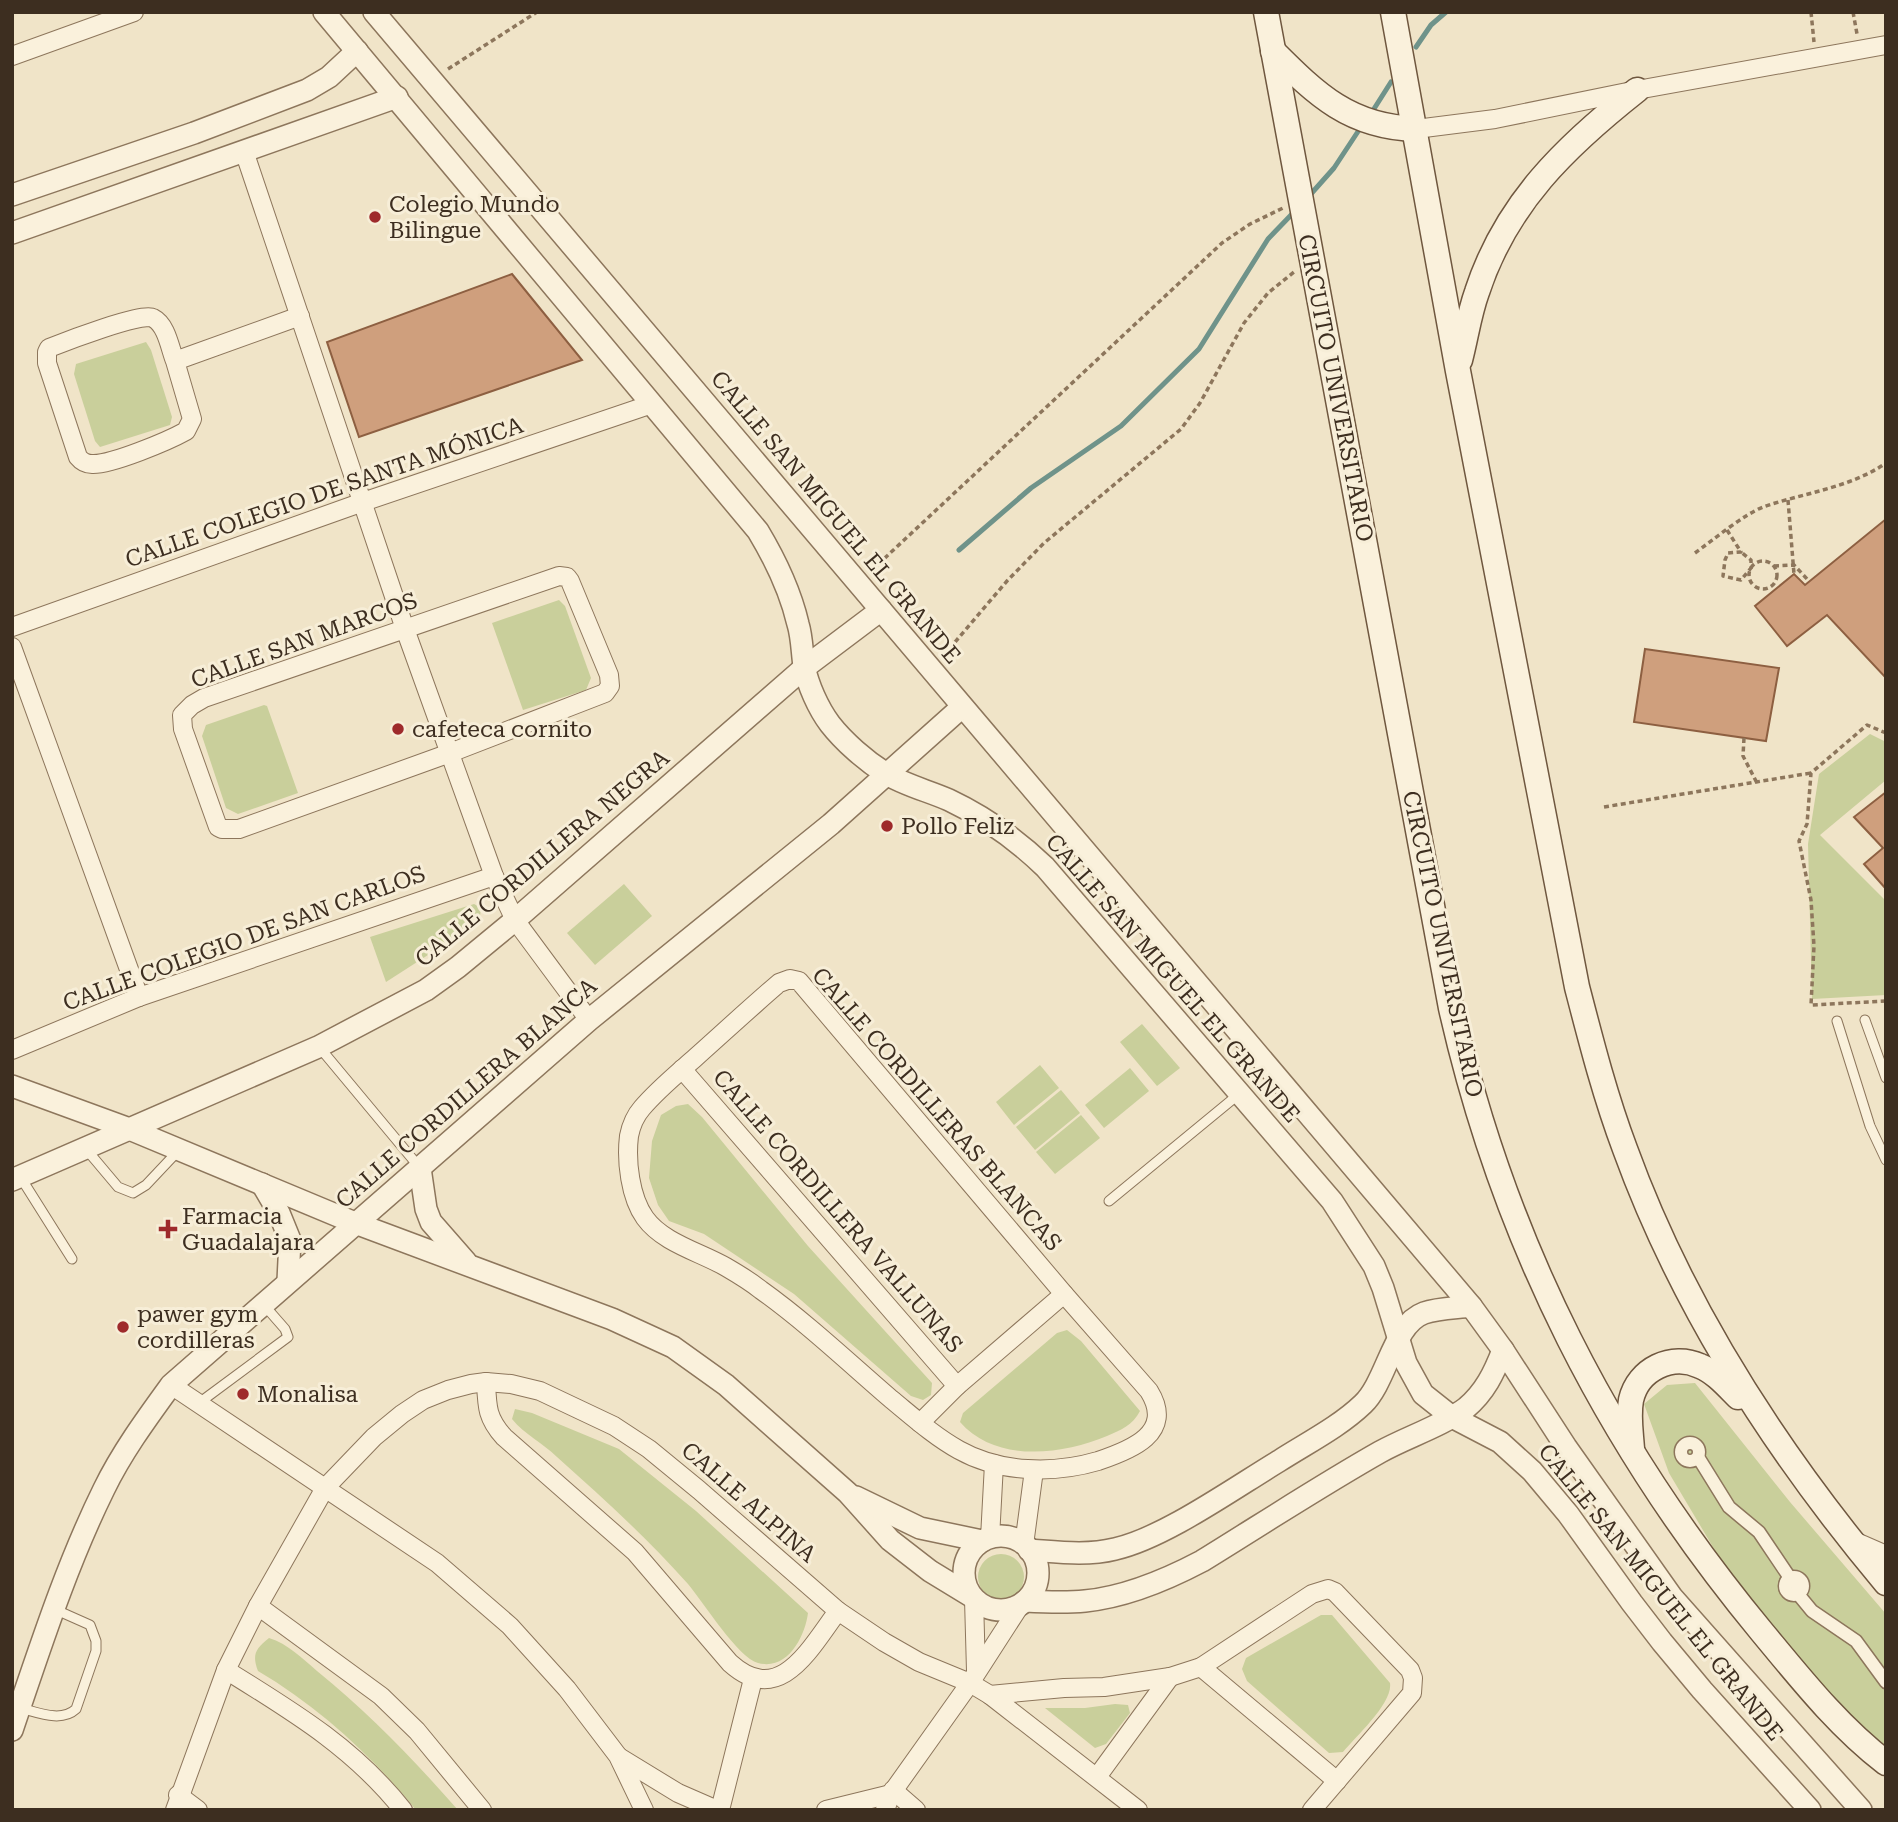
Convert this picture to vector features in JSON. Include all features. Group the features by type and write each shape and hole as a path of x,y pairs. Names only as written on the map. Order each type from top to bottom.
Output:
{"main road":[{"path":"1377,12 1401,54"},
{"path":"1393,12 1458,371 1577,987 1600,1076 1625,1150 1675,1268 1711,1336 1768,1427 1849,1538 1886,1583"},
{"name":"CIRCUITO UNIVERSITARIO","path":"1268,14 1448,995 1463,1063 1503,1189 1529,1255 1584,1371 1632,1454 1728,1591 1823,1704 1857,1741 1886,1763"},
{"path":"1273,51 1306,84 1347,113 1377,125 1416,129"},
{"path":"1458,371 1476,293 1492,253 1511,218 1531,188 1557,159 1592,126 1637,90"},
{"path":"1632,1454 1630,1413 1636,1387 1653,1369 1664,1363 1680,1361 1702,1366 1716,1376 1768,1427"}],"street":[{"path":"12,56 134,12"},
{"name":"CALLE SAN MIGUEL EL GRANDE","path":"324,12 758,531 776,561 799,626 804,668 815,698 830,724 886,774 949,800 981,817 1027,850 1045,867 1307,1171 1352,1229 1374,1266 1406,1363 1423,1394 1452,1417 1500,1442 1532,1471 1568,1514 1662,1642 1810,1810"},
{"name":"CALLE SAN MIGUEL EL GRANDE","path":"374,12 1471,1307 1672,1597 1861,1810"},
{"path":"1416,129 1495,119 1886,45"},
{"path":"12,195 194,133 307,90 329,77 357,51"},
{"path":"12,233 397,97"},
{"path":"244,150 405,629 494,876 515,920 589,1020"},
{"path":"147,316 153,317 160,324 175,361 192,419 186,431 103,463 82,462 78,457 47,363 49,348 131,319 147,316"},
{"path":"175,361 300,316"},
{"name":"CALLE COLEGIO DE SANTA MÓNICA","path":"12,628 363,502 652,404"},
{"name":"CALLE SAN MARCOS","path":"563,576 570,581 610,686 605,693 239,830 222,830 218,827 183,729 182,715 185,710 204,698 405,629 563,576"},
{"name":"CALLE CORDILLERA NEGRA","path":"15,1173 85,1147 318,1047 426,990 515,920 804,668 881,610"},
{"path":"12,647 139,997"},
{"name":"CALLE CORDILLERA BLANCA","path":"12,1730 68,1568 105,1487 139,1429 171,1385 589,1020 831,824 962,707"},
{"name":"CALLE COLEGIO DE SAN CARLOS","path":"12,1051 139,997 494,876"},
{"name":"CALLE CORDILLERAS BLANCAS","path":"790,979 799,981 1064,1294 1149,1391 1155,1400 1158,1416 1155,1427 1134,1446 1116,1455 1094,1462 1034,1470 995,1464 958,1450 920,1423 761,1289 726,1267 663,1235 645,1218 635,1198 630,1175 629,1135 633,1121 642,1108 682,1069 779,983 790,979"},
{"name":"CALLE CORDILLERA VALLUNAS","path":"682,1069 957,1386"},
{"path":"12,1086 180,1150 355,1223 612,1319 673,1347 726,1385 848,1493 890,1540 930,1571 991,1609 1012,1609 1023,1603 1086,1601 1141,1588 1176,1575 1377,1453 1452,1417 1486,1387 1503,1350"},
{"path":"420,1168 430,1222 470,1266"},
{"path":"262,1184 279,1213 290,1240 288,1281"},
{"path":"920,1423 957,1386 1064,1294"},
{"path":"848,1493 920,1528 986,1540 1008,1537 1027,1547 1078,1553 1116,1549 1171,1525 1328,1430 1361,1406 1373,1393 1399,1339 1408,1323 1415,1317 1436,1310 1471,1307"},
{"path":"486,1382 491,1421 504,1437 635,1552 741,1674 768,1681 785,1674 796,1666 838,1611"},
{"name":"CALLE ALPINA","path":"198,1810 176,1802 226,1670 258,1606 325,1488 373,1437 402,1414 424,1400 448,1390 486,1382 511,1384 540,1391 585,1411 649,1449 838,1611 919,1662 973,1677 989,1695 1138,1810"},
{"path":"171,1385 437,1563 510,1626 567,1689 618,1756 644,1810"},
{"path":"1698,1457 1729,1507 1759,1532 1798,1594 1812,1611 1856,1642 1886,1682"},
{"path":"973,1677 972,1597 966,1586 964,1566 968,1556 986,1540 995,1464"},
{"path":"890,1798 1035,1588 1038,1572 1034,1557 1027,1547 1034,1470"},
{"path":"1849,1538 1886,1555"},
{"path":"989,1695 1104,1687 1171,1677 1201,1667 1312,1594 1328,1589 1335,1592 1410,1670 1414,1685 1412,1693 1312,1810"},
{"path":"258,1606 382,1696 417,1731 482,1810"},
{"path":"1201,1667 1337,1781"},
{"path":"226,1670 300,1716 348,1751 403,1810"},
{"path":"1097,1777 1171,1677"},
{"path":"618,1756 678,1793 719,1810 753,1679"},
{"path":"1857,1741 1886,1776"},
{"path":"826,1810 890,1798 916,1810"}],"lane":[{"path":"1865,1020 1886,1078"},
{"path":"1837,1021 1870,1126 1886,1160"},
{"path":"318,1047 420,1168"},
{"path":"1109,1201 1239,1094"},
{"path":"85,1147 118,1187 132,1193 146,1185 180,1150"},
{"path":"15,1173 72,1259"},
{"path":"199,1403 288,1337 285,1329 262,1304"},
{"path":"20,1708 61,1717 71,1714 76,1709 96,1651 90,1625 54,1609"}],"path":[{"path":"432,79 537,12"},
{"path":"1807,60 1815,40 1811,12"},
{"path":"858,583 1222,243 1275,211 1301,202"},
{"path":"931,670 1007,580 1044,543 1181,429 1200,404 1244,323 1268,293 1288,275 1312,262"},
{"path":"1695,553 1760,508 1841,484 1875,471 1886,463"},
{"path":"1788,500 1794,574"},
{"path":"1727,530 1741,552 1751,560 1751,568 1754,586 1764,590 1772,586 1776,569 1770,562 1762,561 1751,568 1741,580 1723,576 1728,553 1741,552"},
{"path":"1774,566 1794,565"},
{"path":"1794,565 1809,582"},
{"path":"1604,807 1811,773 1867,725 1886,733"},
{"path":"1744,738 1743,756 1757,783"},
{"path":"1811,773 1807,824 1799,841 1811,900 1814,946 1811,1005 1886,1001"}],"green space":[{"path":"146,342 151,350 172,417 170,425 100,447 95,441 74,374 76,364"},
{"path":"559,600 565,606 591,678 586,690 523,710 492,623"},
{"path":"267,706 298,793 238,814 226,808 202,736 206,725"},
{"path":"1870,734 1886,742 1886,780 1820,835 1886,901 1886,995 1812,999 1808,844 1819,774"},
{"path":"624,884 652,916 595,965 567,933"},
{"path":"474,904 481,908 480,916 386,982 370,937"},
{"path":"1142,1024 1180,1068 1157,1086 1120,1042"},
{"path":"1040,1065 1059,1088 1014,1125 996,1102"},
{"path":"1130,1068 1149,1091 1104,1128 1085,1105"},
{"path":"1061,1090 1080,1113 1035,1150 1016,1127"},
{"path":"688,1104 702,1117 808,1246 932,1383 931,1395 923,1400 911,1396 794,1294 704,1234 669,1221 658,1205 649,1178 652,1141 661,1115 676,1106"},
{"path":"1081,1115 1100,1138 1055,1174 1036,1152"},
{"path":"1067,1330 1081,1341 1140,1411 1130,1423 1117,1432 1089,1443 1030,1452 992,1444 975,1435 960,1422 963,1413 1057,1333"},
{"path":"1695,1383 1790,1502 1886,1614 1886,1751 1868,1735 1745,1601 1669,1473 1644,1404 1667,1385"},
{"path":"515,1409 532,1413 619,1449 696,1511 808,1613 803,1632 793,1650 778,1662 769,1664 750,1659 657,1551 552,1452 517,1425 512,1419"},
{"path":"1001,1554 1017,1561 1024,1577 1017,1593 1001,1600 985,1593 978,1577 985,1561"},
{"path":"1321,1615 1332,1615 1390,1683 1386,1700 1380,1709 1343,1752 1329,1753 1247,1681 1242,1669 1246,1658"},
{"path":"269,1638 295,1652 355,1703 408,1755 458,1810 416,1810 381,1770 343,1733 302,1700 258,1671 256,1653"},
{"path":"1128,1705 1130,1713 1106,1744 1095,1748 1045,1708 1085,1708"}],"building":[{"path":"512,274 582,360 359,437 327,342"},
{"path":"1886,519 1886,678 1827,615 1787,646 1755,606 1794,574 1805,585"},
{"path":"1645,649 1779,668 1766,741 1634,722"},
{"path":"1886,792 1886,889 1864,864 1883,848 1854,817"}],"waterway":[{"path":"1416,47 1431,25 1446,12"},
{"path":"1372,112 1391,82"},
{"path":"1310,195 1334,168 1359,130"},
{"path":"959,550 1031,488 1121,426 1199,349 1268,239 1293,213"}],"place":[{"name":"Colegio Mundo Bilingue","path":"375,217"},
{"name":"cafeteca cornito","path":"398,729"},
{"name":"Pollo Feliz","path":"887,826"},
{"name":"Farmacia Guadalajara","path":"168,1229"},
{"name":"pawer gym cordilleras","path":"123,1327"},
{"name":"Monalisa","path":"243,1394"}]}
